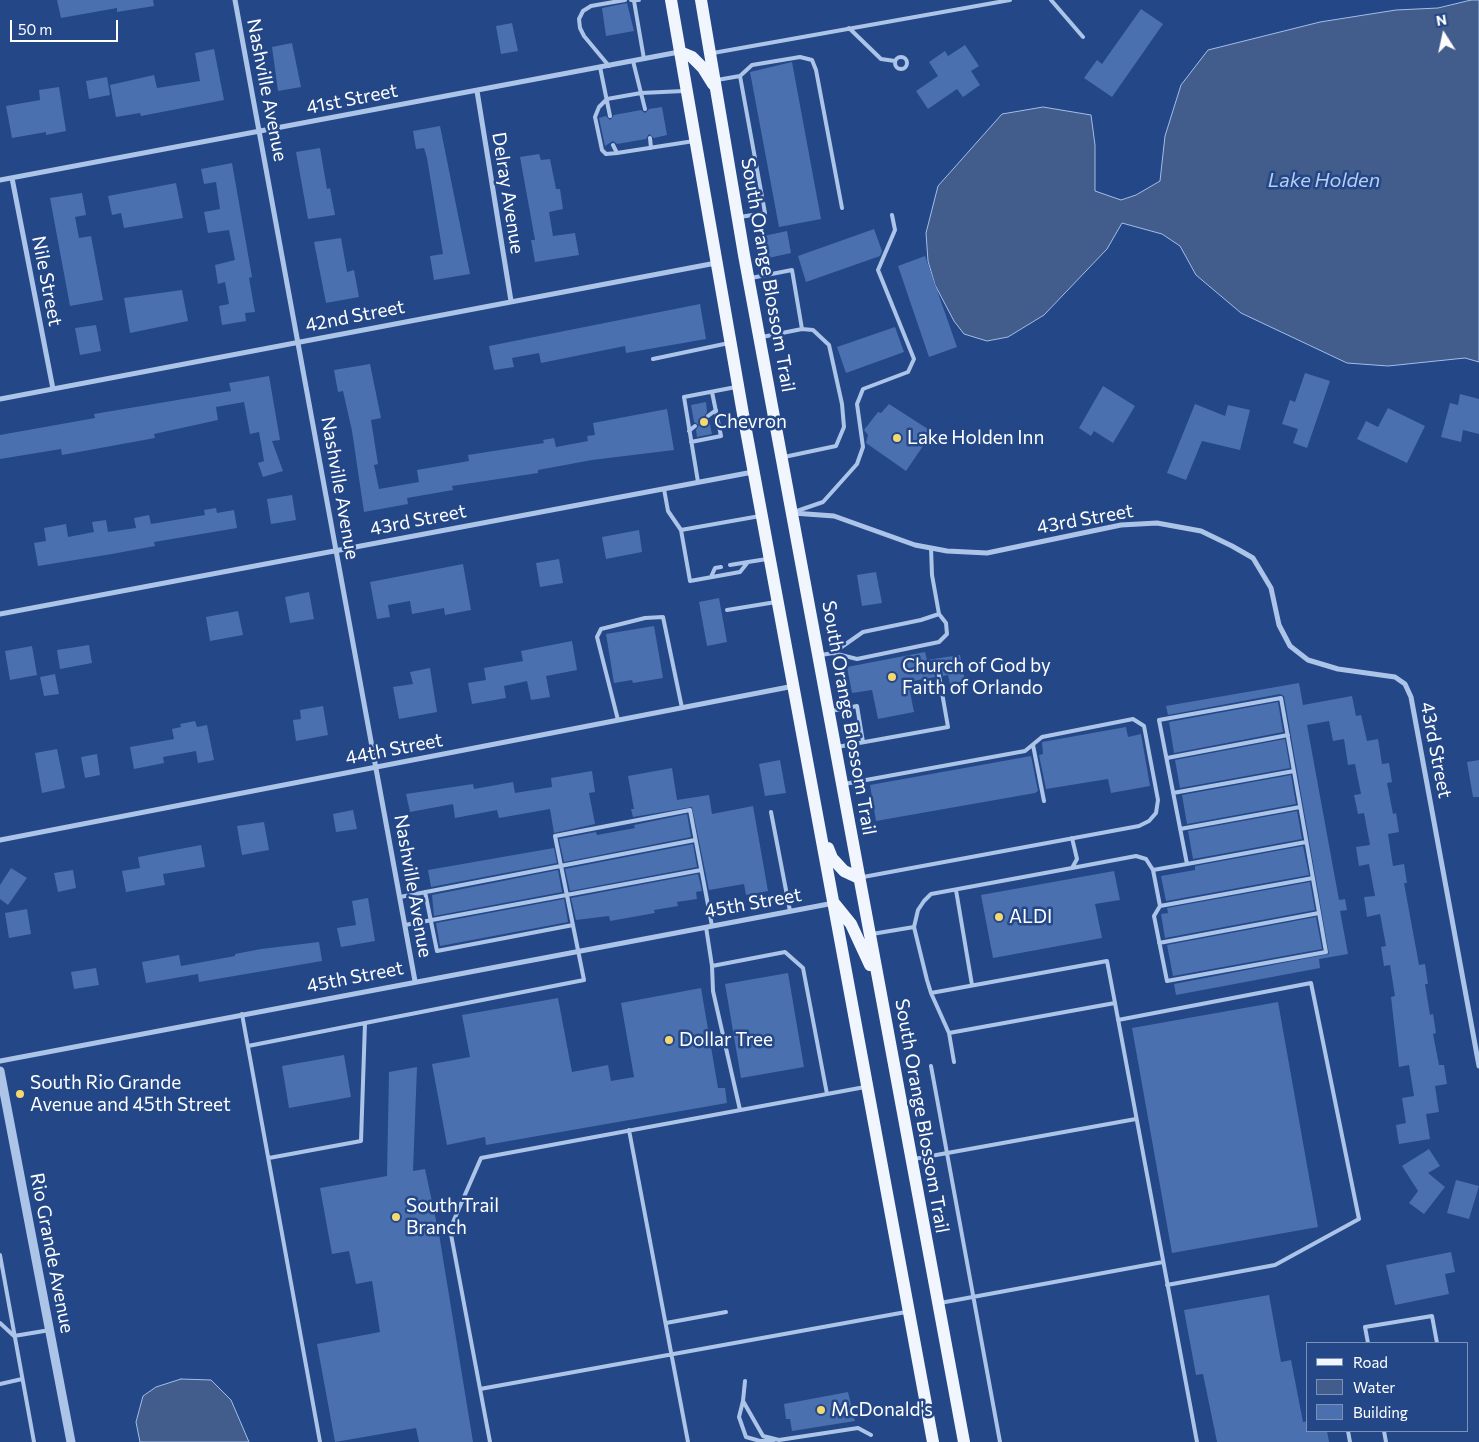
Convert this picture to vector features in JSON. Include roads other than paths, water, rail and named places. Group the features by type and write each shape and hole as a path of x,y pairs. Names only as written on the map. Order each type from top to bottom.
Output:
{"main road":[{"path":"671,0 738,387 933,1442"},
{"name":"South Orange Blossom Trail","path":"701,0 748,279 964,1442"},
{"path":"680,52 692,57 704,68 716,85"},
{"path":"821,832 832,858 844,872 859,878"},
{"path":"834,903 851,924 879,983"}],"street":[{"name":"Nashville Avenue","path":"235,0 415,982"},
{"name":"41st Street","path":"0,180 680,52"},
{"name":"Delray Avenue","path":"477,91 511,300"},
{"name":"Nile Street","path":"12,178 53,389"},
{"name":"42nd Street","path":"0,399 511,300 716,263"},
{"name":"43rd Street","path":"0,614 754,472"},
{"name":"43rd Street","path":"792,513 834,516 915,545 987,552 1121,525 1157,523 1201,531 1253,558 1271,588 1279,625 1290,646 1308,660 1338,669 1395,677 1405,684 1413,707 1479,1066"},
{"name":"44th Street","path":"0,840 794,686"},
{"name":"45th Street","path":"0,1061 834,903"},
{"name":"Rio Grande Avenue","path":"0,1071 71,1442"}],"lane":[{"path":"609,66 584,36 580,28 579,19 583,12 591,6 625,0"},
{"path":"635,0 644,59"},
{"path":"710,53 1010,0"},
{"path":"1051,0 1083,37"},
{"path":"849,28 881,59 895,61"},
{"path":"716,85 740,76 752,65 800,57 812,60 816,70 842,208"},
{"path":"633,61 645,110"},
{"path":"600,67 610,116"},
{"path":"738,217 764,213 740,76"},
{"path":"687,91 642,93 606,99 599,107 595,117 602,150 606,154 617,154 695,141"},
{"path":"650,138 651,148"},
{"path":"613,145 617,154"},
{"path":"792,513 823,502 858,464 863,447 857,404 863,389 908,372 914,359 878,270 896,230 892,215"},
{"path":"748,279 792,270 802,329"},
{"path":"759,337 802,329 813,330 830,344 842,404 844,427 836,446 782,458"},
{"path":"653,359 731,343"},
{"path":"698,482 684,397 738,387"},
{"path":"691,442 720,436 712,392"},
{"path":"708,416 716,410"},
{"path":"689,431 695,426"},
{"path":"664,489 668,510 681,530 690,581 740,572 748,562"},
{"path":"681,530 762,516"},
{"path":"818,656 834,653 857,659 939,642 947,634 946,623 939,614 932,575 931,548"},
{"path":"730,565 770,559"},
{"path":"711,577 715,568 721,567"},
{"path":"727,610 778,601"},
{"path":"834,653 863,632 921,620 939,614"},
{"path":"618,720 597,637 601,628 645,618 663,617 682,708"},
{"path":"835,747 948,727 937,664"},
{"path":"954,1062 949,1033 930,993 914,927 918,910 931,894 1136,856 1146,859 1153,870 1160,906 1154,916 1167,981 1326,952 1281,698 1159,720 1187,864"},
{"path":"828,711 857,706 863,742"},
{"path":"842,785 1026,751 1042,737 1133,719 1144,726 1158,800 1156,813 1149,821 1139,826 874,873 859,878"},
{"path":"1167,758 1288,735"},
{"path":"1033,745 1044,801"},
{"path":"1174,793 1294,771"},
{"path":"1180,829 1300,807"},
{"path":"248,1046 584,980 554,836 690,810 709,926 713,992 740,1110"},
{"path":"772,812 790,911"},
{"path":"1072,838 1077,860 1072,868"},
{"path":"400,897 696,840"},
{"path":"1153,870 1306,842"},
{"path":"405,925 701,870"},
{"path":"1160,906 1313,878"},
{"path":"956,890 972,985"},
{"path":"425,892 437,951 573,925"},
{"path":"1160,943 1319,913"},
{"path":"870,935 914,927"},
{"path":"712,966 785,952 803,968 827,1094"},
{"path":"930,993 1107,961 1197,1442"},
{"path":"1118,1020 1312,983 1359,1219 1275,1265 1167,1285"},
{"path":"949,1033 1115,1003"},
{"path":"242,1014 320,1442"},
{"path":"269,1158 361,1141 365,1023"},
{"path":"931,1066 1000,1442"},
{"path":"490,1442 450,1229 481,1158 868,1087"},
{"path":"911,1159 1136,1119"},
{"path":"629,1130 688,1442"},
{"path":"0,1255 34,1442"},
{"path":"938,1303 1163,1262"},
{"path":"480,1389 908,1311"},
{"path":"666,1323 726,1312"},
{"path":"1368,1342 1366,1327 1432,1316 1436,1342"},
{"path":"0,1323 14,1336"},
{"path":"14,1336 50,1330"},
{"path":"0,1384 22,1379"},
{"path":"745,1381 739,1417 746,1437 760,1441 779,1440 858,1428 871,1434"},
{"path":"743,1399 763,1436 779,1440"}],"water":[{"name":"Lake Holden","path":"1471,0 1479,0 1479,362 1465,358 1388,366 1347,363 1241,313 1196,275 1180,246 1162,234 1122,223 1107,249 1044,315 1008,337 987,341 964,334 954,321 935,285 928,261 926,233 938,186 1002,114 1043,107 1091,115 1095,145 1095,191 1121,200 1136,195 1160,181 1165,136 1181,85 1208,50 1320,22 1396,10 1438,8"},
{"path":"181,1379 211,1380 231,1400 249,1442 140,1442 136,1422 143,1396 156,1387"}],"place":[{"name":"Chevron","path":"704,422"},
{"name":"Lake Holden Inn","path":"897,438"},
{"name":"Church of God by Faith of Orlando","path":"892,677"},
{"name":"ALDI","path":"999,917"},
{"name":"Dollar Tree","path":"669,1040"},
{"name":"South Rio Grande Avenue and 45th Street","path":"20,1094"},
{"name":"South Trail Branch","path":"396,1217"},
{"name":"McDonald's","path":"821,1410"}]}
